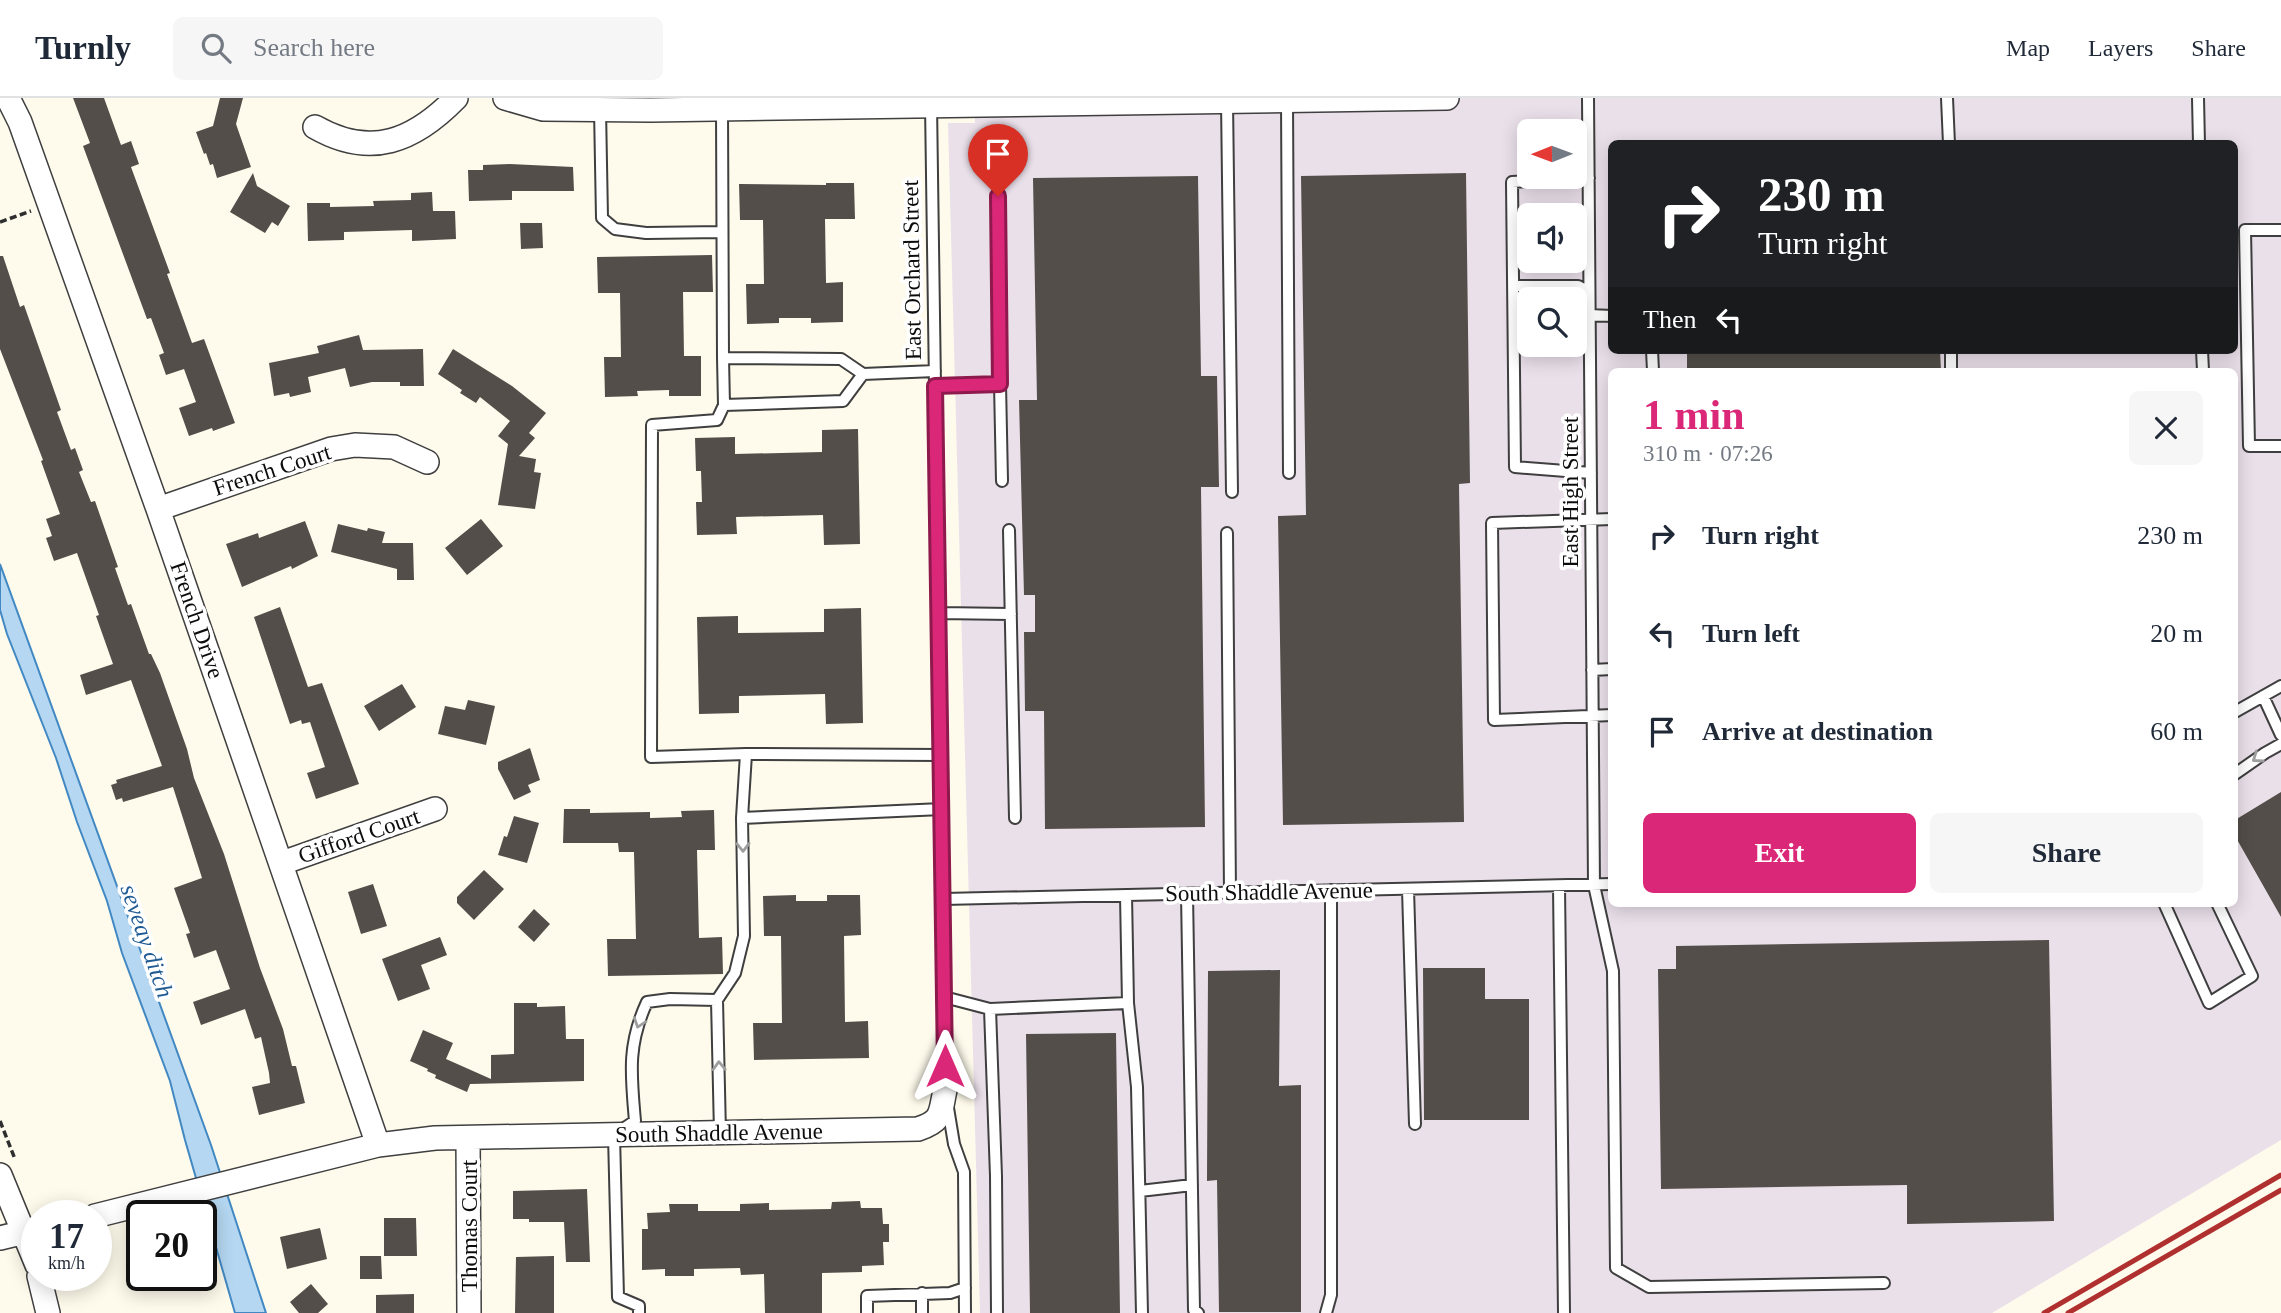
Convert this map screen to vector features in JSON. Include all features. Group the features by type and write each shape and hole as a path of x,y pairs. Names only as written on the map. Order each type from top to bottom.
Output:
{"street":[{"name":"French Drive","path":"8,98 20,122 158,509 378,1146"},
{"path":"315,127 348,142 380,142 409,135 434,120 456,98"},
{"path":"505,98 543,109 604,106 722,109 840,103 1447,98"},
{"name":"French Court","path":"158,509 331,449 355,446 394,447 427,462"},
{"name":"Gifford Court","path":"282,863 435,809"},
{"name":"South Shaddle Avenue","path":"112,1212 378,1146 435,1138 918,1129 933,1124 938,1119 945,1090"},
{"name":"Thomas Court","path":"468,1138 469,1313"},
{"path":"0,1175 21,1214"},
{"path":"0,1238 21,1233"},
{"path":"43,1291 48,1313"}],"lane":[{"name":"East High Street","path":"1588,98 1594,885 1613,971 1616,1268 1649,1287 1884,1283"},
{"path":"1947,98 1949,140"},
{"path":"2198,98 2199,140"},
{"path":"1287,100 1289,472"},
{"path":"1227,101 1232,492"},
{"name":"East Orchard Street","path":"931,102 945,1090 954,1144 964,1172 965,1313"},
{"path":"604,106 602,218 615,229 625,231 722,232"},
{"path":"722,109 724,405 717,420 652,425 651,757 746,754 941,755"},
{"path":"1589,178 1512,182 1514,467 1591,472"},
{"path":"998,196 1002,481"},
{"path":"2281,230 2245,230 2249,446 2281,446"},
{"path":"1513,286 1578,286 1589,292"},
{"path":"1590,315 1608,316"},
{"path":"723,358 841,359 863,374 935,371"},
{"path":"724,405 844,401 863,374"},
{"path":"935,386 1000,384"},
{"path":"1608,519 1492,523 1494,720 1608,716"},
{"path":"1009,530 1015,818"},
{"path":"1227,533 1230,893"},
{"path":"939,613 1011,614"},
{"path":"1592,670 1608,670"},
{"path":"2238,710 2281,686"},
{"path":"2263,696 2281,735"},
{"path":"2238,772 2281,744"},
{"path":"720,1133 717,1000 735,973 744,936 742,818 746,754"},
{"path":"742,818 942,809"},
{"name":"South Shaddle Avenue","path":"944,899 1608,884"},
{"path":"1559,886 1564,1313"},
{"path":"1408,889 1415,1124"},
{"path":"1326,1313 1331,1295 1331,890"},
{"path":"1186,894 1194,1310 1198,1313"},
{"path":"1126,895 1128,1003 1137,1087 1142,1313"},
{"path":"2166,907 2209,1003 2252,976 2219,907"},
{"path":"944,997 990,1009 1128,1003"},
{"path":"639,1313 639,1306 618,1297 614,1135 635,1121 631,1059 636,1026 647,1002 670,999 717,1000"},
{"path":"990,1009 996,1176 997,1313"},
{"path":"1140,1191 1192,1185"},
{"path":"867,1313 867,1296 950,1293 965,1288"},
{"path":"922,1293 922,1313"}],"path":[{"path":"0,222 49,205"}],"shaded area":[{"path":"975,98 2281,98 2281,1140 1992,1313 980,1313 948,123 975,123"}],"water":[{"path":"0,564 211,1145 266,1313 235,1313 217,1251 217,1200 202,1200 170,1081 122,953 107,901 56,758 0,610"}],"building":[{"path":"73,98 104,98 121,145 131,141 139,164 131,167 170,273 167,274 192,343 204,339 235,423 189,436 179,408 196,402 184,369 166,375 159,355 164,353 151,318 147,319 83,146 90,143"},
{"path":"220,98 243,98 236,124 251,167 217,178 213,164 210,165 206,153 204,154 196,132 213,126"},
{"path":"483,165 573,167 574,191 512,191 512,200 469,201 468,170 483,170"},
{"path":"253,173 257,186 290,206 278,226 272,222 265,233 230,212"},
{"path":"1466,173 1470,483 1459,484 1464,822 1283,825 1278,516 1306,515 1301,176"},
{"path":"1198,176 1201,376 1217,376 1219,487 1201,487 1205,827 1045,829 1044,711 1025,711 1024,632 1035,632 1035,595 1024,595 1019,400 1037,400 1033,178"},
{"path":"854,183 855,219 825,219 826,283 843,282 843,322 811,323 811,318 779,318 779,323 747,324 746,284 764,284 763,220 740,220 739,184"},
{"path":"432,192 433,211 455,211 456,239 412,241 412,230 344,232 344,240 308,241 307,203 330,203 330,207 374,206 373,201 411,200 411,193"},
{"path":"520,223 542,223 543,248 521,249"},
{"path":"712,255 713,292 683,292 684,356 701,356 701,396 669,396 669,390 637,391 638,396 605,397 604,357 621,357 620,293 598,293 597,257"},
{"path":"0,256 3,256 20,307 24,305 61,410 57,412 71,450 75,448 83,470 79,472 91,502 95,501 128,605 131,604 149,654 160,673 187,749 194,778 224,854 260,968 283,1029 292,1066 296,1066 305,1103 259,1115 252,1087 270,1083 269,1073 261,1037 255,1039 245,1009 201,1025 193,1002 230,989 216,950 194,958 186,934 190,933 174,888 202,878 173,787 123,802 122,798 116,800 111,785 117,783 116,780 162,766 131,680 86,695 80,675 113,664 77,553 54,561 46,538 52,536 46,519 60,514 41,461 43,460 0,349"},
{"path":"359,335 363,350 423,349 424,386 400,386 400,382 372,382 350,387 345,368 308,377 311,392 290,397 289,393 274,396 269,363 319,353 317,346"},
{"path":"453,349 512,386 546,413 529,433 535,438 519,456 536,459 534,472 541,473 535,509 498,505 508,444 498,436 510,421 480,397 476,403 460,393 462,390 438,374"},
{"path":"1687,354 1940,354 1941,368 1687,368"},
{"path":"858,429 860,544 824,545 823,515 736,517 737,534 697,535 696,502 702,502 701,471 696,471 695,438 735,437 735,454 822,452 822,430"},
{"path":"481,519 503,546 467,575 445,548"},
{"path":"305,521 318,556 292,569 291,566 242,587 226,544 258,533 259,538"},
{"path":"338,524 385,532 382,543 413,543 414,580 397,580 397,569 331,552"},
{"path":"280,607 308,687 322,683 359,784 316,799 307,773 325,767 310,722 302,724 301,720 290,724 254,617"},
{"path":"861,608 863,723 826,724 825,694 739,696 739,713 699,714 697,617 738,616 738,633 824,632 824,609"},
{"path":"402,684 416,707 379,731 364,706"},
{"path":"468,700 495,706 486,745 438,734 445,706 465,710"},
{"path":"530,748 540,780 528,785 531,792 514,800 498,769 498,762"},
{"path":"2281,792 2281,917 2238,841 2238,818"},
{"path":"564,809 590,809 590,813 650,812 650,818 682,817 681,811 714,810 715,850 697,850 699,938 722,937 723,974 608,976 607,939 636,939 634,852 619,852 618,843 563,843"},
{"path":"514,816 539,823 527,863 498,855"},
{"path":"484,870 504,889 474,920 457,903 457,897"},
{"path":"373,884 387,926 361,934 348,892"},
{"path":"796,895 796,901 827,901 827,895 860,895 861,935 844,936 845,1022 868,1021 869,1058 754,1060 753,1023 782,1023 781,936 764,936 763,896"},
{"path":"534,909 550,924 534,942 518,927"},
{"path":"440,937 447,955 421,965 430,989 398,1001 382,959"},
{"path":"2049,940 2054,1221 1907,1224 1907,1185 1661,1189 1658,969 1676,969 1676,946"},
{"path":"1423,968 1485,968 1485,999 1529,999 1529,1120 1424,1120"},
{"path":"1280,970 1279,1086 1301,1085 1301,1312 1219,1312 1217,1180 1207,1181 1208,971"},
{"path":"514,1003 537,1003 537,1007 565,1006 566,1039 584,1039 584,1081 470,1084 467,1092 435,1078 436,1075 427,1071 428,1069 410,1061 423,1030 453,1043 446,1059 491,1079 491,1055 514,1054"},
{"path":"1116,1033 1120,1313 1030,1313 1026,1034"},
{"path":"587,1189 590,1262 566,1262 564,1222 513,1219 513,1191"},
{"path":"860,1201 861,1208 882,1208 883,1224 889,1224 889,1242 883,1242 884,1265 862,1266 862,1272 822,1273 822,1313 765,1313 764,1274 741,1275 740,1268 694,1269 694,1276 665,1276 665,1269 642,1270 642,1229 648,1229 647,1213 670,1212 669,1204 698,1204 698,1211 740,1211 740,1204 769,1203 769,1210 831,1209 832,1202"},
{"path":"384,1218 416,1218 417,1256 384,1256"},
{"path":"320,1228 327,1259 287,1269 280,1237"},
{"path":"360,1256 381,1256 382,1279 360,1279"},
{"path":"554,1256 554,1313 515,1313 516,1257"},
{"path":"311,1284 328,1304 318,1313 299,1313 290,1302"},
{"path":"414,1294 414,1313 376,1313 376,1295"}],"railway":[{"path":"2044,1313 2281,1175"},
{"path":"2068,1313 2281,1190"}],"route":[{"path":"945,1066 935,386 1000,384 998,196"}],"water label":[{"name":"seveay ditch","path":"147,941"}]}
